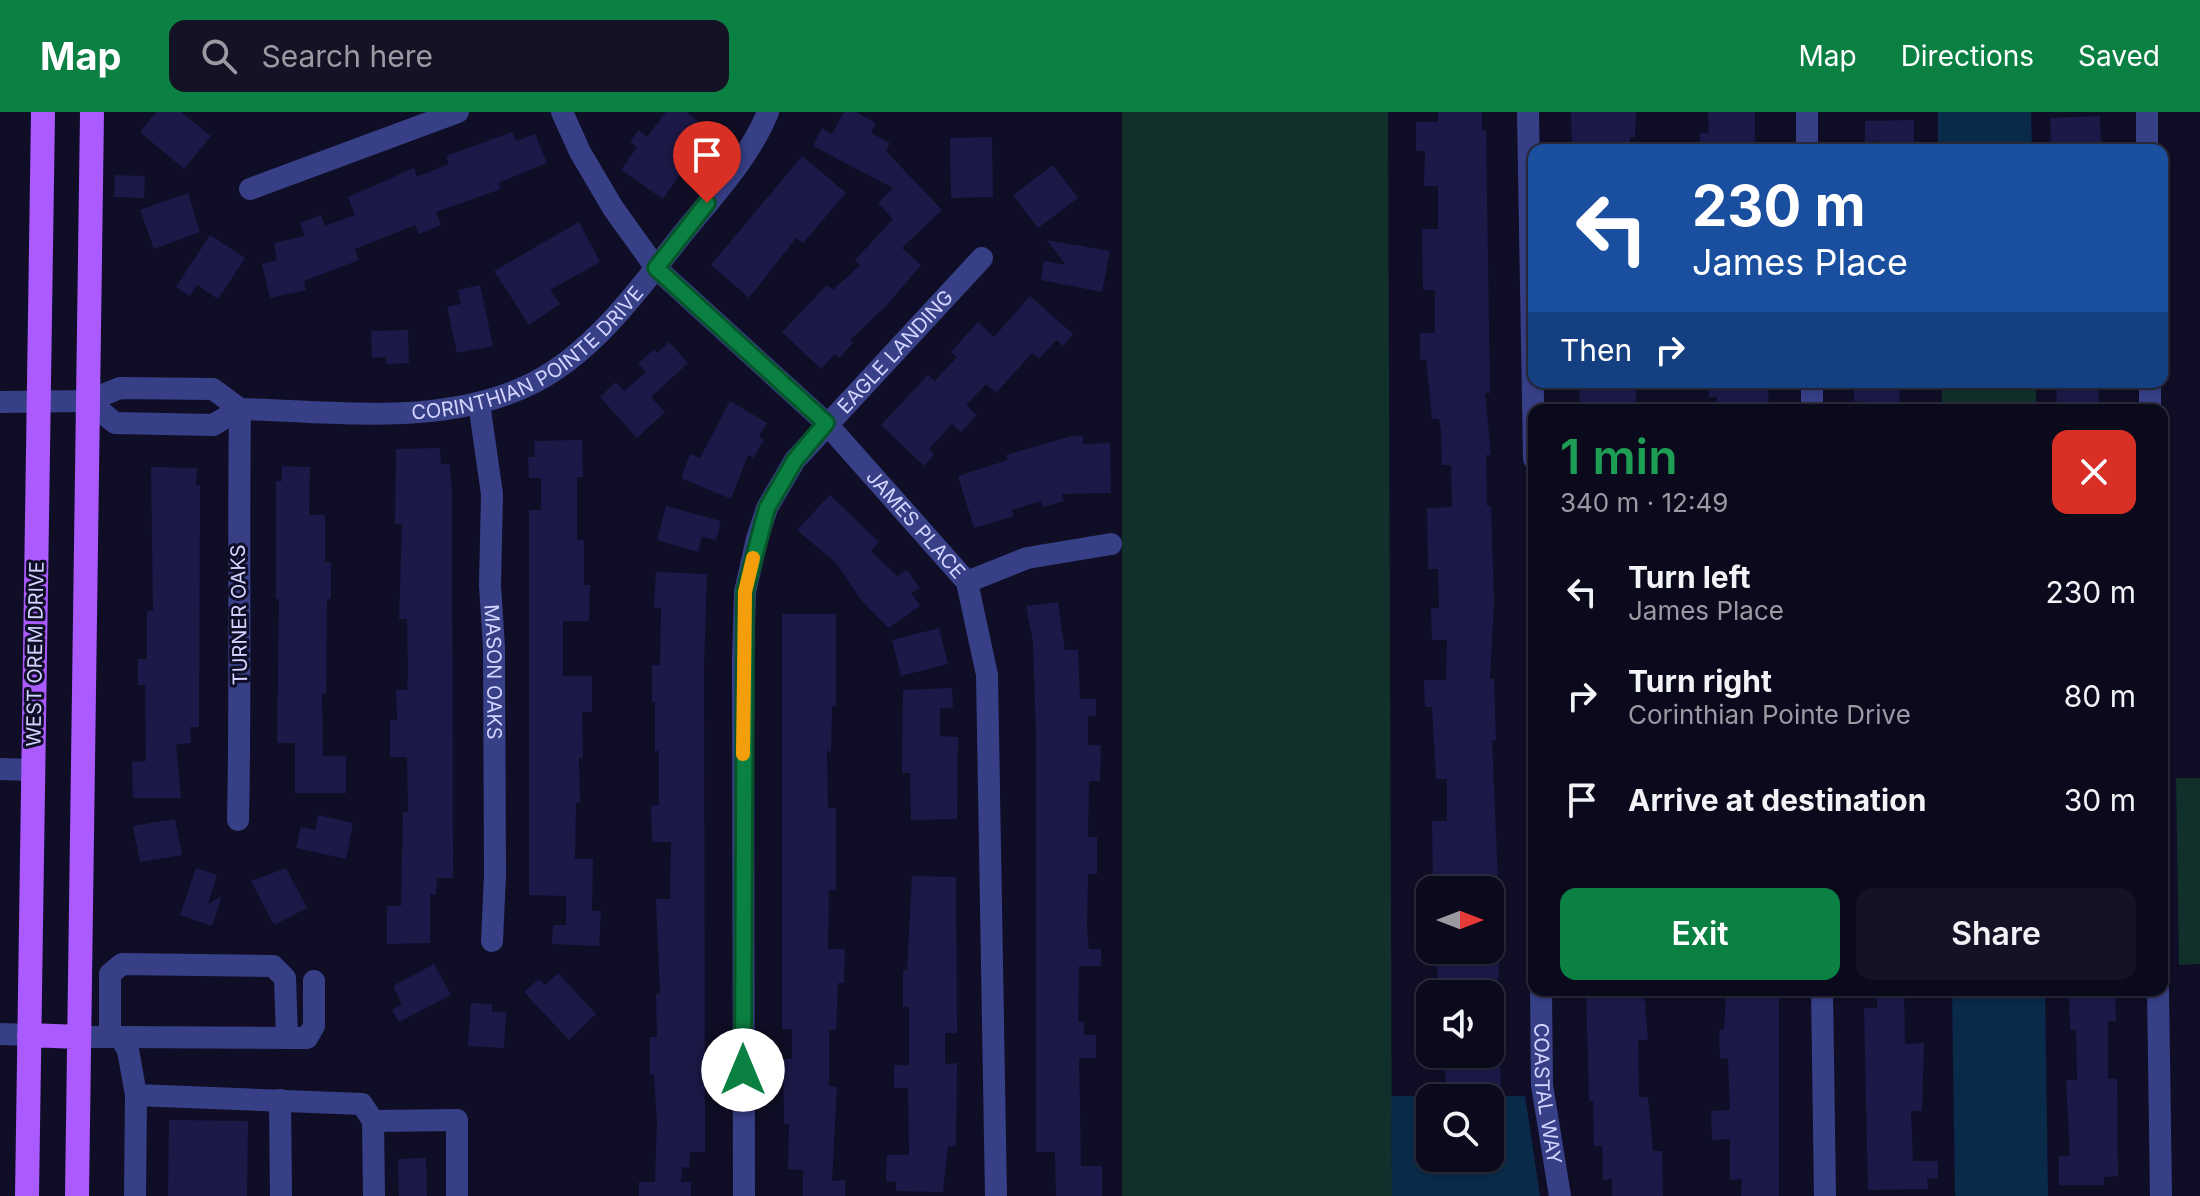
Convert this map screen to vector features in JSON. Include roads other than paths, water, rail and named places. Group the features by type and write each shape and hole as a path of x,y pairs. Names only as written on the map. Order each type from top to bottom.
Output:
{"main road":[{"name":"WEST OREM DRIVE","path":"27,1196 43,112"},
{"path":"77,1196 92,112"},
{"path":"29,1035 79,1037"}],"street":[{"path":"250,189 458,112"},
{"name":"JAMES PLACE","path":"562,112 580,152 613,208 656,268 826,423 967,582 987,675 996,1196"},
{"name":"CORINTHIAN POINTE DRIVE","path":"88,401 115,423 213,425 240,409 443,410 479,403 535,382 572,357 601,331 656,268 758,138 768,112"},
{"path":"1528,112 1529,144"},
{"path":"1807,112 1807,144"},
{"path":"2147,112 2147,144"},
{"name":"EAGLE LANDING","path":"744,1196 745,592 767,508 795,460 982,258"},
{"name":"CORINTHIAN POINTE DRIVE","path":"0,402 88,401 120,388 213,389 240,409"},
{"name":"MASON OAKS","path":"479,403 492,494 492,941"},
{"name":"TURNER OAKS","path":"238,820 242,645 237,584 240,409"},
{"path":"967,582 1027,558 1111,544"},
{"path":"0,769 33,770"},
{"path":"135,1196 136,1095 128,1050 115,1037 110,974 122,964 273,966 285,978 287,1038"},
{"path":"79,1037 307,1038 314,1026 314,981"},
{"name":"COASTAL WAY","path":"1541,996 1542,1085 1560,1196"},
{"path":"1822,996 1825,1196"},
{"path":"2158,996 2161,1196"},
{"path":"0,1034 29,1035"},
{"path":"136,1095 362,1104 373,1121 374,1196"},
{"path":"280,1100 281,1196"},
{"path":"373,1121 457,1120 457,1196"}],"water":[{"path":"1938,112 2031,112 2032,144 1938,144"},
{"path":"1952,996 2045,996 2048,1196 1955,1196"},
{"path":"1391,1096 1416,1096 1416,1172 1504,1172 1504,1096 1525,1096 1540,1196 1392,1196"}]}
